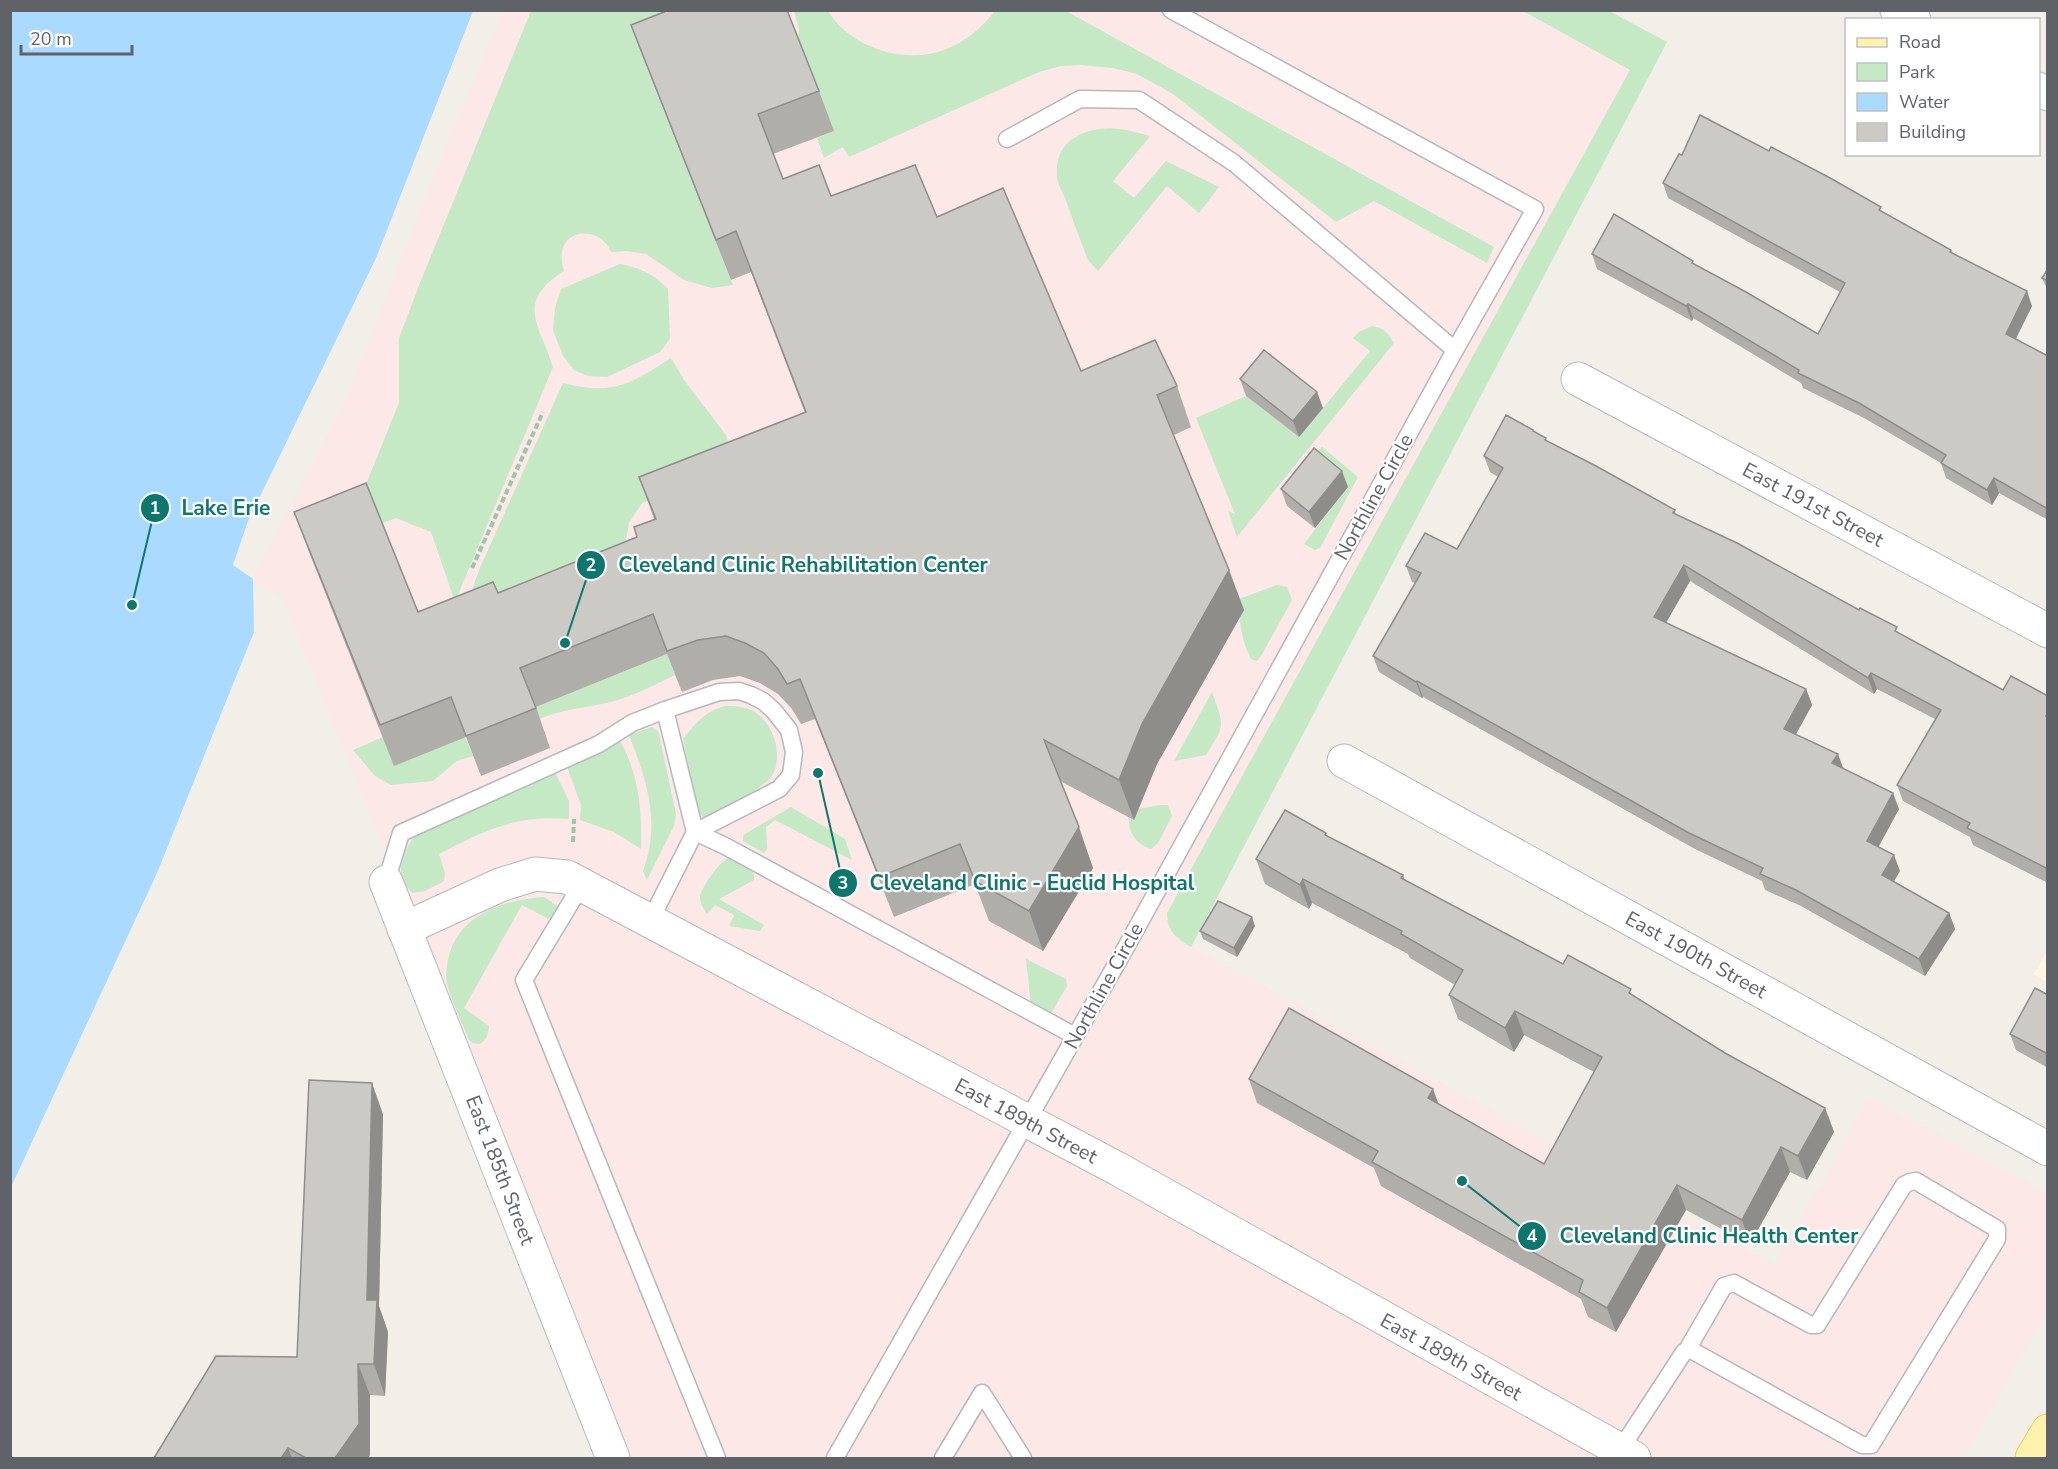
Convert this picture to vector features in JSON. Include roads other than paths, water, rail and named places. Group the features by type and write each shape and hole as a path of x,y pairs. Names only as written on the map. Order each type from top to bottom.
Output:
{"main road":[{"path":"2032,1458 2048,1431"}],"street":[{"path":"1898,10 1911,18"},
{"name":"East 191st Street","path":"1578,379 2048,631"},
{"name":"East 190th Street","path":"1344,761 2048,1149"},
{"name":"East 189th Street","path":"404,929 500,885 535,874 567,876 1118,1169 1626,1455"},
{"name":"East 185th Street","path":"386,882 613,1458"}],"lane":[{"name":"Northline Circle","path":"835,1458 1125,949 1534,210 1171,10"},
{"path":"1007,139 1080,99 1139,100 1234,163 1455,350"},
{"path":"386,882 401,833 599,744 632,723 665,710 719,692 739,691 763,701 784,721 792,741 794,752 791,775 779,789 696,832 650,921"},
{"path":"665,710 696,832 1075,1036"},
{"path":"582,884 524,980 717,1458"},
{"path":"1626,1455 1724,1286 1734,1283 1811,1325 1817,1325 1904,1185 1910,1182 1916,1181 1997,1229 1997,1239 1871,1444 1862,1445 1691,1350 1687,1350"},
{"path":"943,1458 982,1393 1023,1458"}],"water":[{"path":"11,10 473,11 376,258 248,521 233,565 253,579 254,632 157,873 11,1187"}],"place":[{"name":"Lake Erie","path":"132,605"},
{"name":"Cleveland Clinic Rehabilitation Center","path":"565,643"},
{"name":"Cleveland Clinic - Euclid Hospital","path":"818,773"},
{"name":"Cleveland Clinic Health Center","path":"1462,1181"}]}
